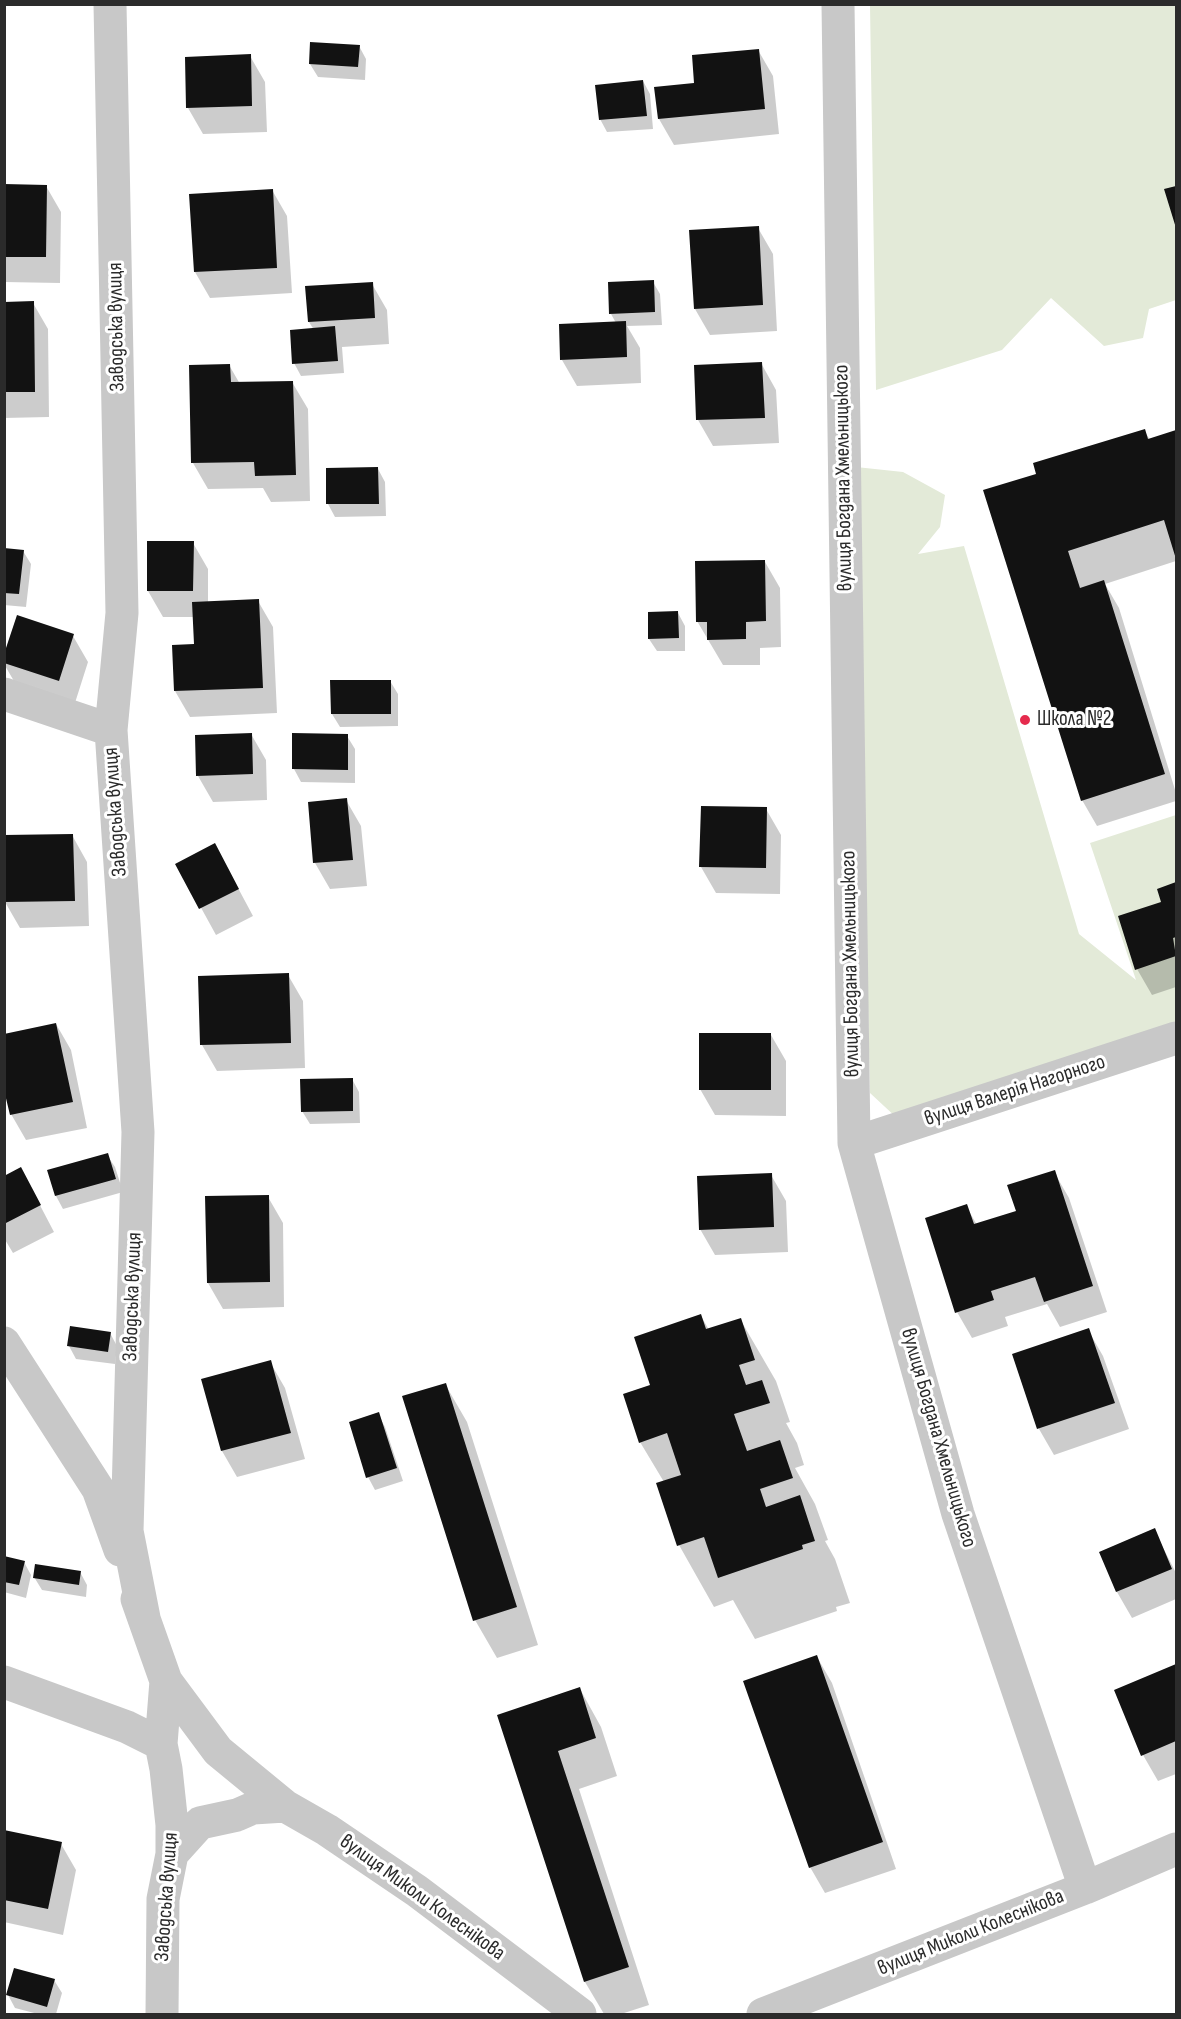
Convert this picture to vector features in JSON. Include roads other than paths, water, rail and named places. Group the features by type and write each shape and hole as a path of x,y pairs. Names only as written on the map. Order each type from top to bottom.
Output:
{"street":[{"name":"Заводська вулиця","path":"110,4 122,613 111,730 138,1132 127,1531 144,1618"},
{"name":"вулиця Богдана Хмельницького","path":"838,4 854,1143 958,1514 1086,1888"},
{"path":"4,694 111,730"},
{"name":"вулиця Валерія Нагорного","path":"854,1143 1176,1038"},
{"path":"4,1343 98,1490 166,1681"},
{"name":"Заводська вулиця","path":"162,2014 163,1899 172,1854 172,1825 161,1744 166,1681"},
{"name":"вулиця Миколи Колеснікова","path":"166,1681 218,1751 285,1806 327,1830 417,1891 580,2014"},
{"path":"4,1682 128,1727 161,1744"},
{"path":"172,1854 200,1823 237,1815 253,1808 285,1806"},
{"name":"вулиця Миколи Колеснікова","path":"763,2014 1086,1888 1176,1849"}],"place":[{"name":"Школа №2","path":"1025,720"}]}
